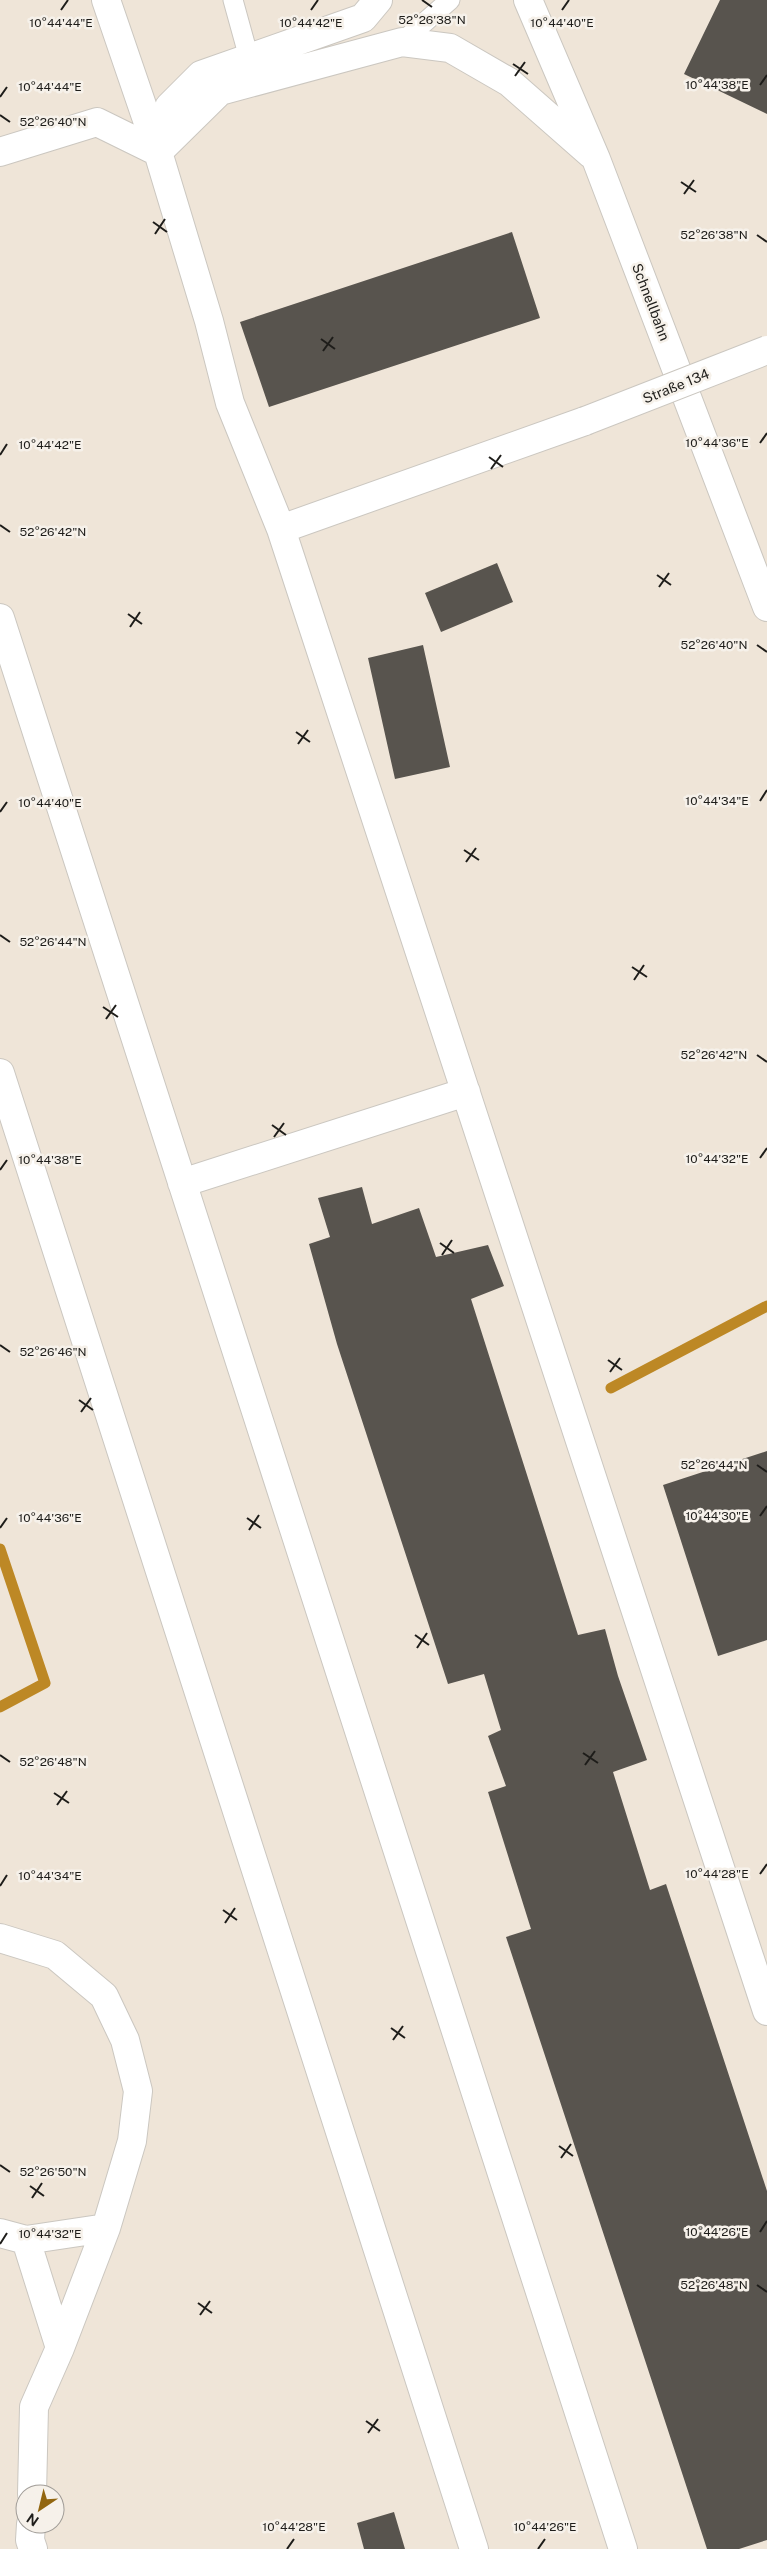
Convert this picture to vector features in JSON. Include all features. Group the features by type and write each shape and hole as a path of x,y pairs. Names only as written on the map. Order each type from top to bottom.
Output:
{"street":[{"path":"106,0 158,152 209,321 230,403 281,529 767,2011"},
{"path":"158,152 169,107 201,75 363,18 378,0"},
{"name":"Schnellbahn","path":"528,0 596,159 767,607"},
{"path":"158,152 220,91 402,42 450,48 509,82 596,159"},
{"path":"0,152 97,122 158,152"},
{"name":"Straße 134","path":"281,529 585,422 767,350"},
{"path":"0,618 624,2549"},
{"path":"0,1073 474,2549"},
{"path":"182,1183 466,1092"},
{"path":"0,1938 55,1955 104,1996 125,2040 138,2091 132,2141 106,2228 60,2348 34,2408 32,2484"},
{"path":"60,2348 13,2236 106,2228"},
{"path":"30,2534 30,2540 34,2549"}],"lane":[{"path":"233,0 249,58"},
{"path":"402,42 450,0"}],"shaded area":[{"path":"0,0 767,0 767,2549 0,2549"}],"building":[{"path":"720,0 767,0 767,114 684,74"},
{"path":"512,232 540,318 269,407 240,322"},
{"path":"497,563 513,602 441,632 425,593"},
{"path":"423,645 450,767 395,779 368,658"},
{"path":"362,1187 372,1224 419,1208 436,1257 488,1245 504,1286 471,1299 578,1635 605,1629 618,1676 647,1760 613,1772 650,1890 666,1884 767,2191 767,2540 739,2549 707,2549 506,1937 531,1929 488,1792 506,1786 488,1736 501,1730 484,1674 448,1684 337,1344 309,1244 330,1237 318,1198"},
{"path":"767,1451 767,1640 718,1656 663,1485"},
{"path":"394,2512 405,2549 364,2549 357,2523"}],"waterway":[{"path":"611,1388 767,1306"},
{"path":"0,1549 45,1683 0,1707"}]}
